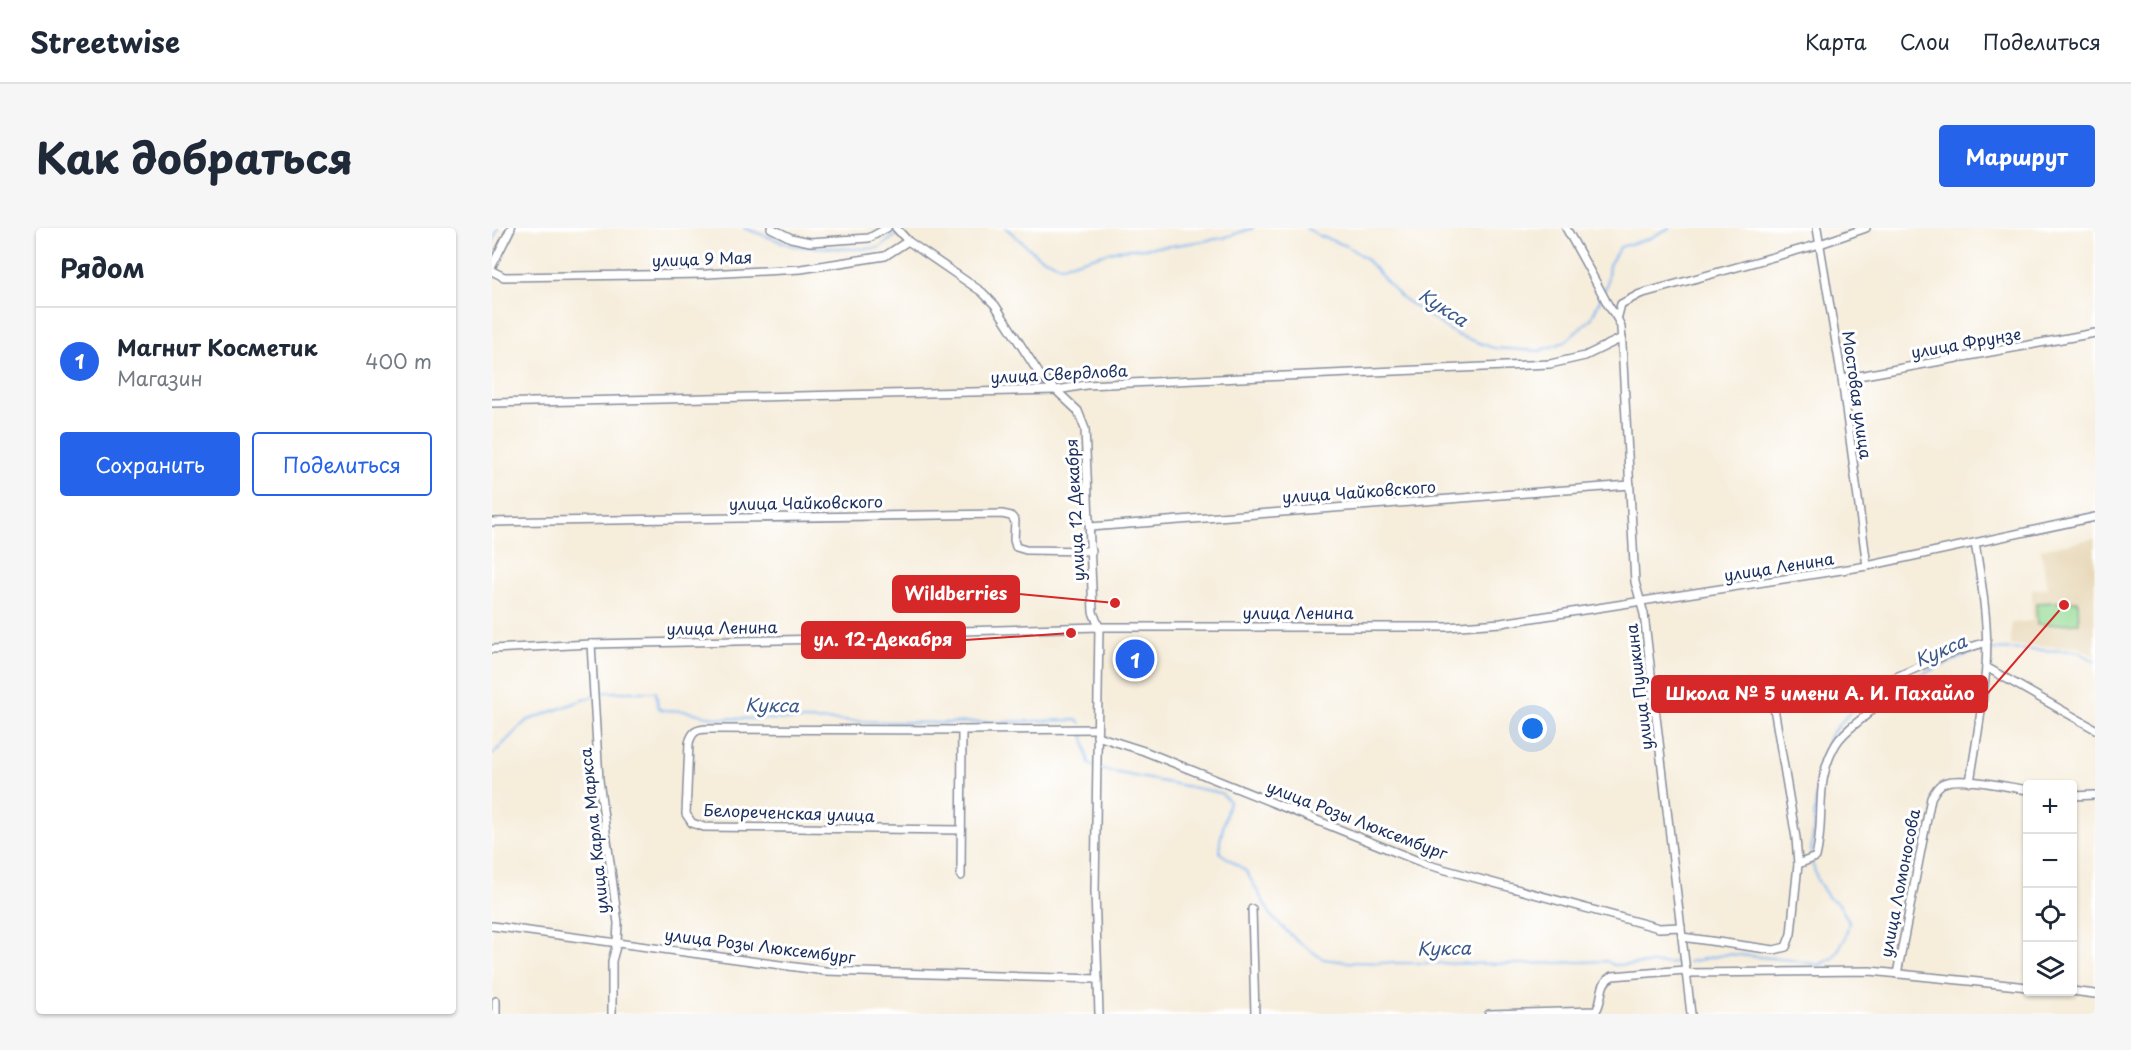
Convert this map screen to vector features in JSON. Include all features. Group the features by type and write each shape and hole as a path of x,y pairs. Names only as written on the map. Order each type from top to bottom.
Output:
{"street":[{"path":"492,266 511,228"},
{"path":"771,228 791,238 810,242 868,238 887,228"},
{"path":"1566,228 1608,305 1618,316"},
{"name":"Мостовая улица","path":"1817,228 1842,379 1867,566"},
{"path":"1618,316 1621,304 1640,294 1820,244 1866,228"},
{"name":"улица 12 Декабря","path":"897,229 906,239 995,305 1040,375 1078,411 1084,429 1092,551 1093,612 1099,627 1095,780 1095,891 1099,1014"},
{"name":"улица 9 Мая","path":"492,271 504,277 707,274 801,269 885,256 906,239"},
{"name":"улица Пушкина","path":"1618,316 1622,338 1635,582 1644,614 1691,1014"},
{"name":"улица Фрунзе","path":"1842,379 2095,333"},
{"name":"улица Свердлова","path":"492,403 1057,390 1086,385 1550,364 1585,356 1622,338"},
{"name":"улица Чайковского","path":"1090,527 1630,485"},
{"name":"улица Чайковского","path":"492,522 1002,514 1011,516 1015,521 1016,547 1026,550 1092,551"},
{"name":"улица Ленина","path":"492,649 591,644 825,639 961,631 1099,627 1446,627 1501,623 1867,566 2095,517"},
{"path":"1970,782 1987,647 1986,618 1976,543"},
{"name":"улица Карла Маркса","path":"591,644 599,780 618,923 617,942 612,961 612,1014"},
{"path":"1654,704 1759,696 1773,702 1878,692 1948,654 1987,647"},
{"path":"1986,666 2095,729"},
{"path":"1798,864 1816,857 1819,845 1822,775 1830,756 1837,742 1848,730 1860,719 1874,711 1878,692"},
{"path":"1682,937 1773,950 1786,946 1791,934 1798,864 1796,838 1773,702"},
{"name":"Белореченская улица","path":"961,830 704,827 692,823 686,814 691,734 697,729 1097,733"},
{"path":"962,730 962,876"},
{"name":"улица Розы Люксембург","path":"1097,733 1428,865 1659,928 1681,927"},
{"name":"улица Ломоносова","path":"1897,974 1930,798 1938,787 1947,782 1970,782 2023,789"},
{"path":"2077,796 2095,795"},
{"path":"1252,909 1255,1014"},
{"name":"улица Розы Люксембург","path":"492,926 825,970 1098,979"},
{"path":"1490,1014 1596,1011 1606,978 1685,966 1870,971 2023,987"},
{"path":"2077,992 2095,994"},
{"path":"496,1001 496,1014"}],"shaded area":[{"path":"2095,538 2095,656 2079,647 2011,646 2011,623 2032,621 2032,590 2047,588 2041,549"}],"green space":[{"path":"2078,601 2079,623 2037,625 2036,603"}],"waterway":[{"name":"Кукса","path":"492,245 498,228"},
{"name":"Кукса","path":"744,228 793,246 852,249 878,248 907,228"},
{"name":"Кукса","path":"1006,228 1038,256 1061,266 1118,250 1170,246 1223,238 1253,228"},
{"name":"Кукса","path":"1306,228 1347,246 1366,259 1402,298 1457,335 1494,348 1539,351 1565,342 1591,319 1601,298"},
{"name":"Кукса","path":"1603,292 1607,285 1609,265 1620,247 1648,239 1669,228"},
{"name":"Кукса","path":"1811,856 1819,766 1831,734 1852,710 1910,679 1981,649 2077,651 2095,661"},
{"name":"Кукса","path":"492,755 526,721 605,692 656,692 658,707 662,710 685,711 717,718 940,723 1076,720 1081,723"},
{"name":"Кукса","path":"1083,732 1089,764 1103,770 1221,793 1229,801 1220,841 1220,853 1246,871 1272,917 1297,941 1323,959 1399,963 1526,964 1607,961 1613,965 1682,963"},
{"name":"Кукса","path":"1688,962 1728,954 1819,965 1833,958 1845,939 1849,922 1839,904 1828,897 1818,881 1812,863"}],"place":[{"name":"Wildberries","path":"1115,603"},
{"name":"Школа № 5 имени А. И. Пахайло","path":"2064,605"},
{"name":"ул. 12-Декабря","path":"1071,633"},
{"name":"Магнит Косметик","path":"1135,659"}]}
